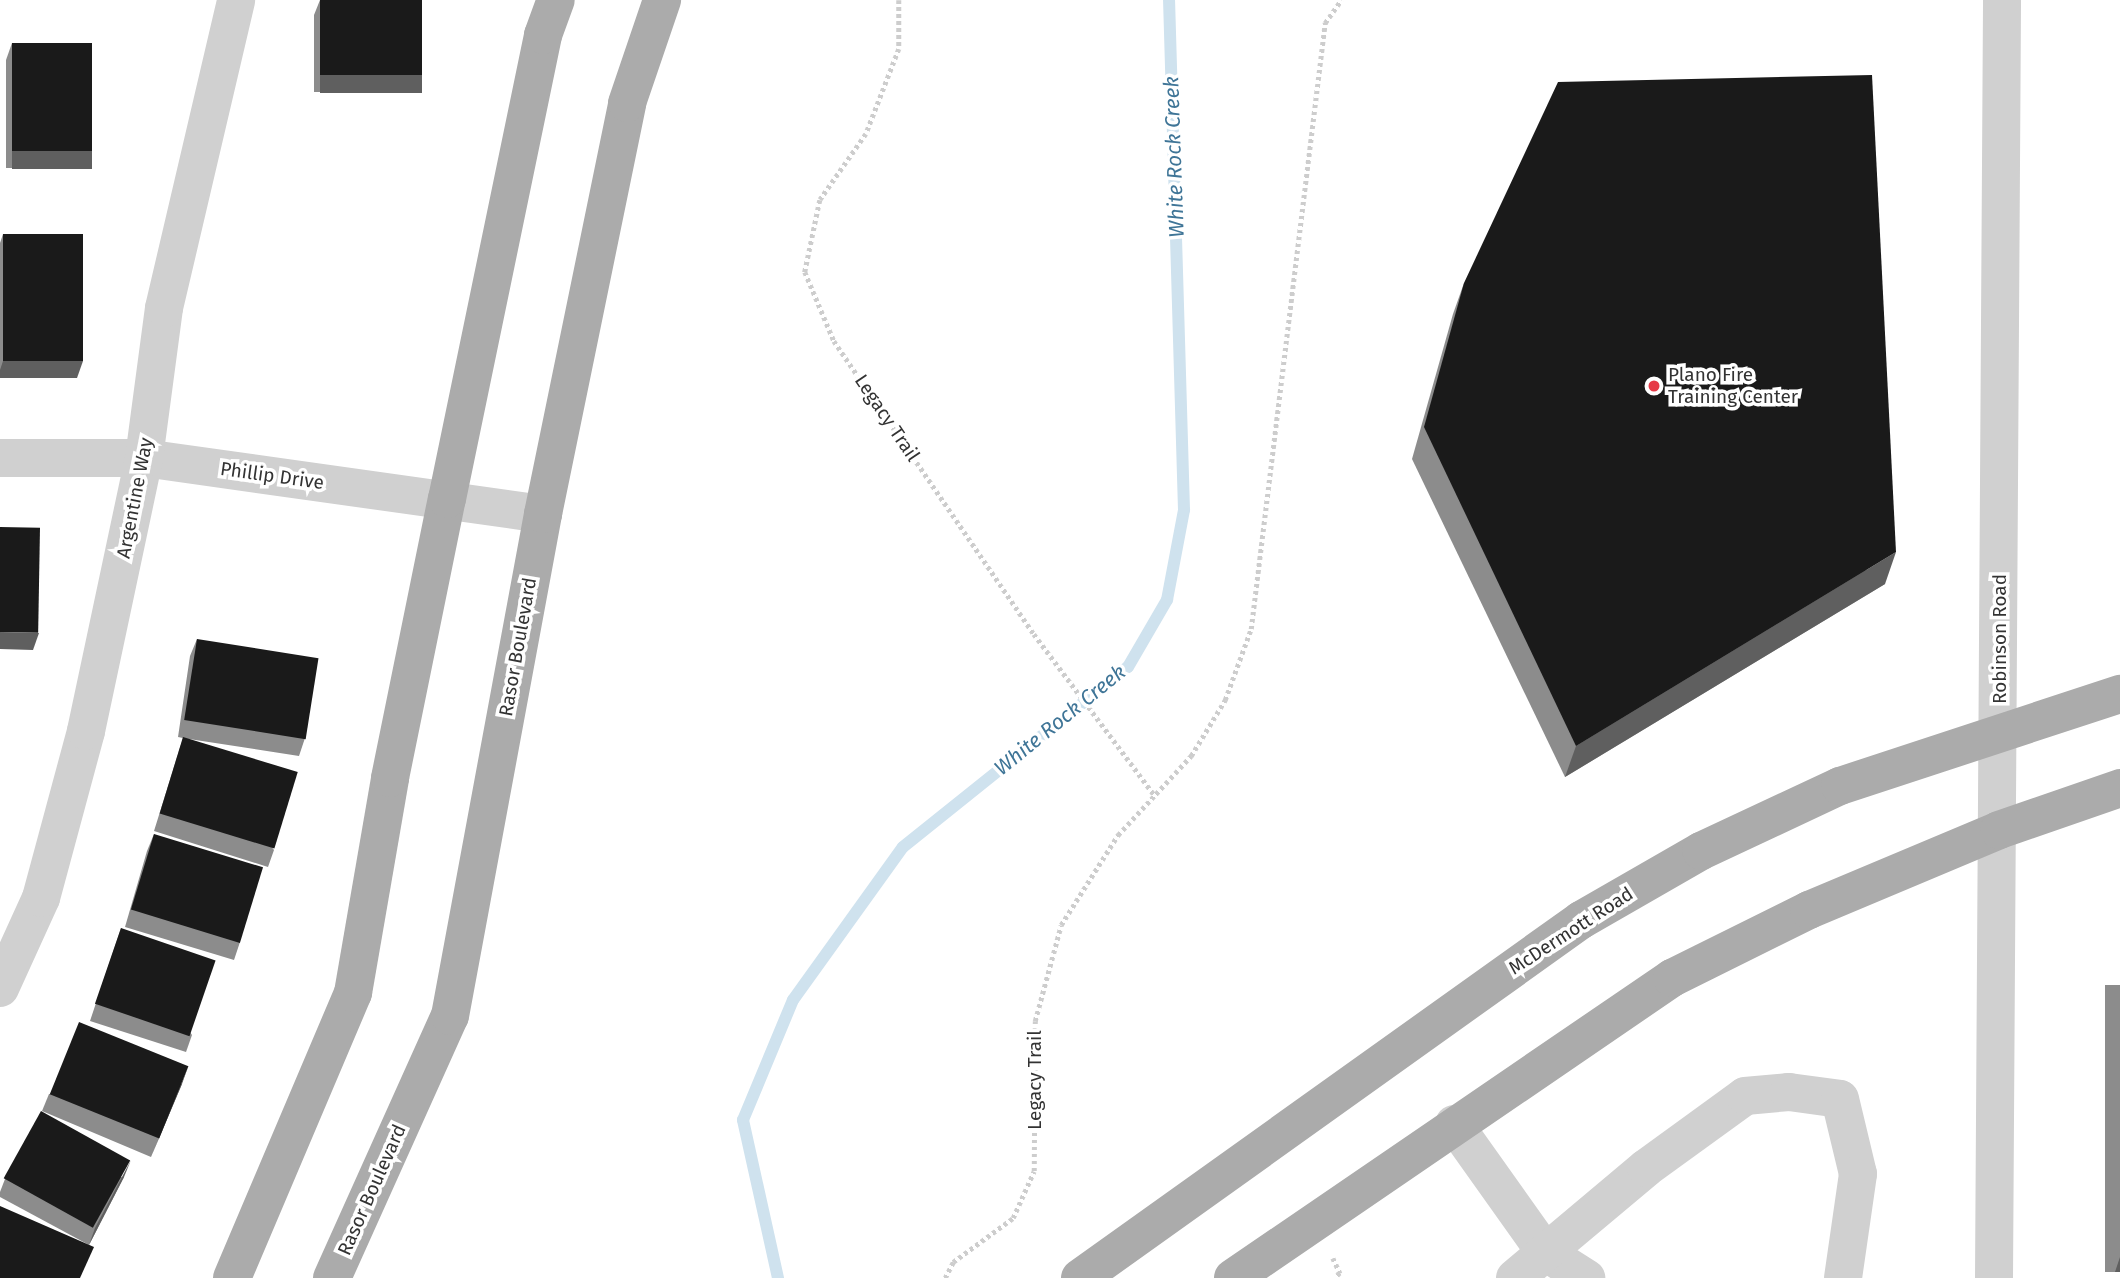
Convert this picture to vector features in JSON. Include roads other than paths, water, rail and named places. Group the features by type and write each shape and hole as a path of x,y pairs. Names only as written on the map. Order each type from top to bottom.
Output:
{"main road":[{"path":"232,1278 353,993 390,778 447,499 543,35 556,0"},
{"name":"Rasor Boulevard","path":"332,1278 450,1016 543,514 627,103 662,0"},
{"name":"McDermott Road","path":"1080,1278 1581,920 1701,851 1840,786 2000,731 2120,694"},
{"path":"1233,1278 1454,1124 1671,978 1775,926 1999,830 2120,788"}],"street":[{"name":"Robinson Road","path":"1994,1278 2000,731 2002,0"},
{"name":"Argentine Way","path":"2,978 41,898 61,829 144,458 164,308 226,3"},
{"name":"Phillip Drive","path":"0,458 144,458 543,514"},
{"path":"1515,1278 1646,1168 1745,1096 1789,1092 1840,1099 1858,1174 1843,1278"},
{"path":"1454,1124 1545,1252 1586,1278"}],"waterway":[{"name":"White Rock Creek","path":"778,1278 743,1120 793,1000 903,847 1128,667 1167,600 1184,510 1169,0"}],"place":[{"name":"Plano Fire Training Center","path":"1654,386"}]}
